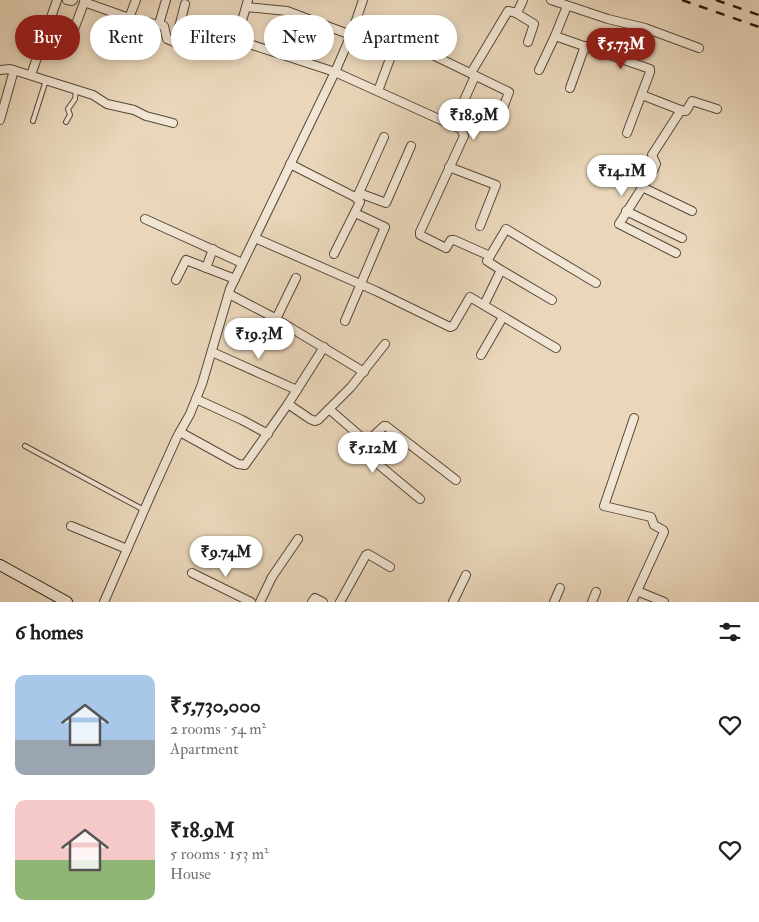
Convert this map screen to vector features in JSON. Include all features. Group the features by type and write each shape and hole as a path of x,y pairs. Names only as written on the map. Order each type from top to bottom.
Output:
{"street":[{"path":"31,75 57,0"},
{"path":"68,0 73,0"},
{"path":"130,15 136,0"},
{"path":"161,17 166,0"},
{"path":"358,15 363,0"},
{"path":"516,13 523,0"},
{"path":"551,0 608,19 645,28 699,48"},
{"path":"79,15 84,1 121,15"},
{"path":"182,15 185,4"},
{"path":"247,4 291,12 344,32"},
{"path":"538,70 567,6"},
{"path":"453,125 473,74 508,11 516,13 534,24 528,42"},
{"path":"161,25 165,27 167,39 171,41"},
{"path":"555,36 650,69 627,133"},
{"path":"254,46 335,72 463,130 464,136 420,235 446,248 451,240 454,240 490,256"},
{"path":"570,88 586,46"},
{"path":"104,602 144,510 196,400 229,294 242,263 344,51"},
{"path":"378,91 390,60"},
{"path":"444,60 509,92 499,119"},
{"path":"0,70 10,69 31,75 76,89 96,97 107,104 134,110 146,116 173,123"},
{"path":"0,120 14,70"},
{"path":"642,95 685,111 692,101 717,110"},
{"path":"676,253 619,225 619,222 655,166 652,155 681,110"},
{"path":"357,195 384,137"},
{"path":"290,164 357,195 386,203 411,146"},
{"path":"449,167 496,185 480,226"},
{"path":"642,187 692,211"},
{"path":"334,254 360,201 357,195"},
{"path":"626,211 682,238"},
{"path":"345,321 385,227 355,213"},
{"path":"145,219 242,263"},
{"path":"552,300 487,263 507,229 596,283"},
{"path":"255,238 361,284 450,327 453,326 470,297 556,348"},
{"path":"206,268 214,249"},
{"path":"176,280 185,261 235,280"},
{"path":"484,305 501,270"},
{"path":"276,319 296,278"},
{"path":"229,294 276,319 364,372"},
{"path":"482,355 503,317"},
{"path":"288,404 313,420 318,420 364,372 385,344"},
{"path":"180,432 242,465 247,463 288,404 324,347"},
{"path":"212,352 297,390"},
{"path":"196,400 224,411 268,434"},
{"path":"329,409 367,442"},
{"path":"632,602 664,531 654,525 651,517 604,506 634,418"},
{"path":"420,499 361,450 385,426 456,480"},
{"path":"71,526 127,549"},
{"path":"260,602 272,577 298,539"},
{"path":"340,602 366,555 368,554 390,567"},
{"path":"0,565 67,602"},
{"path":"192,573 251,602"},
{"path":"453,602 466,575"},
{"path":"554,602 560,588"},
{"path":"637,591 664,602"},
{"path":"592,602 596,592"},
{"path":"312,602 315,598 323,602"}],"lane":[{"path":"33,121 46,80"},
{"path":"66,122 70,115 69,107 75,99 76,89"},
{"path":"25,446 144,510"}],"railway":[{"path":"682,0 759,27"},
{"path":"716,0 759,15"}]}
